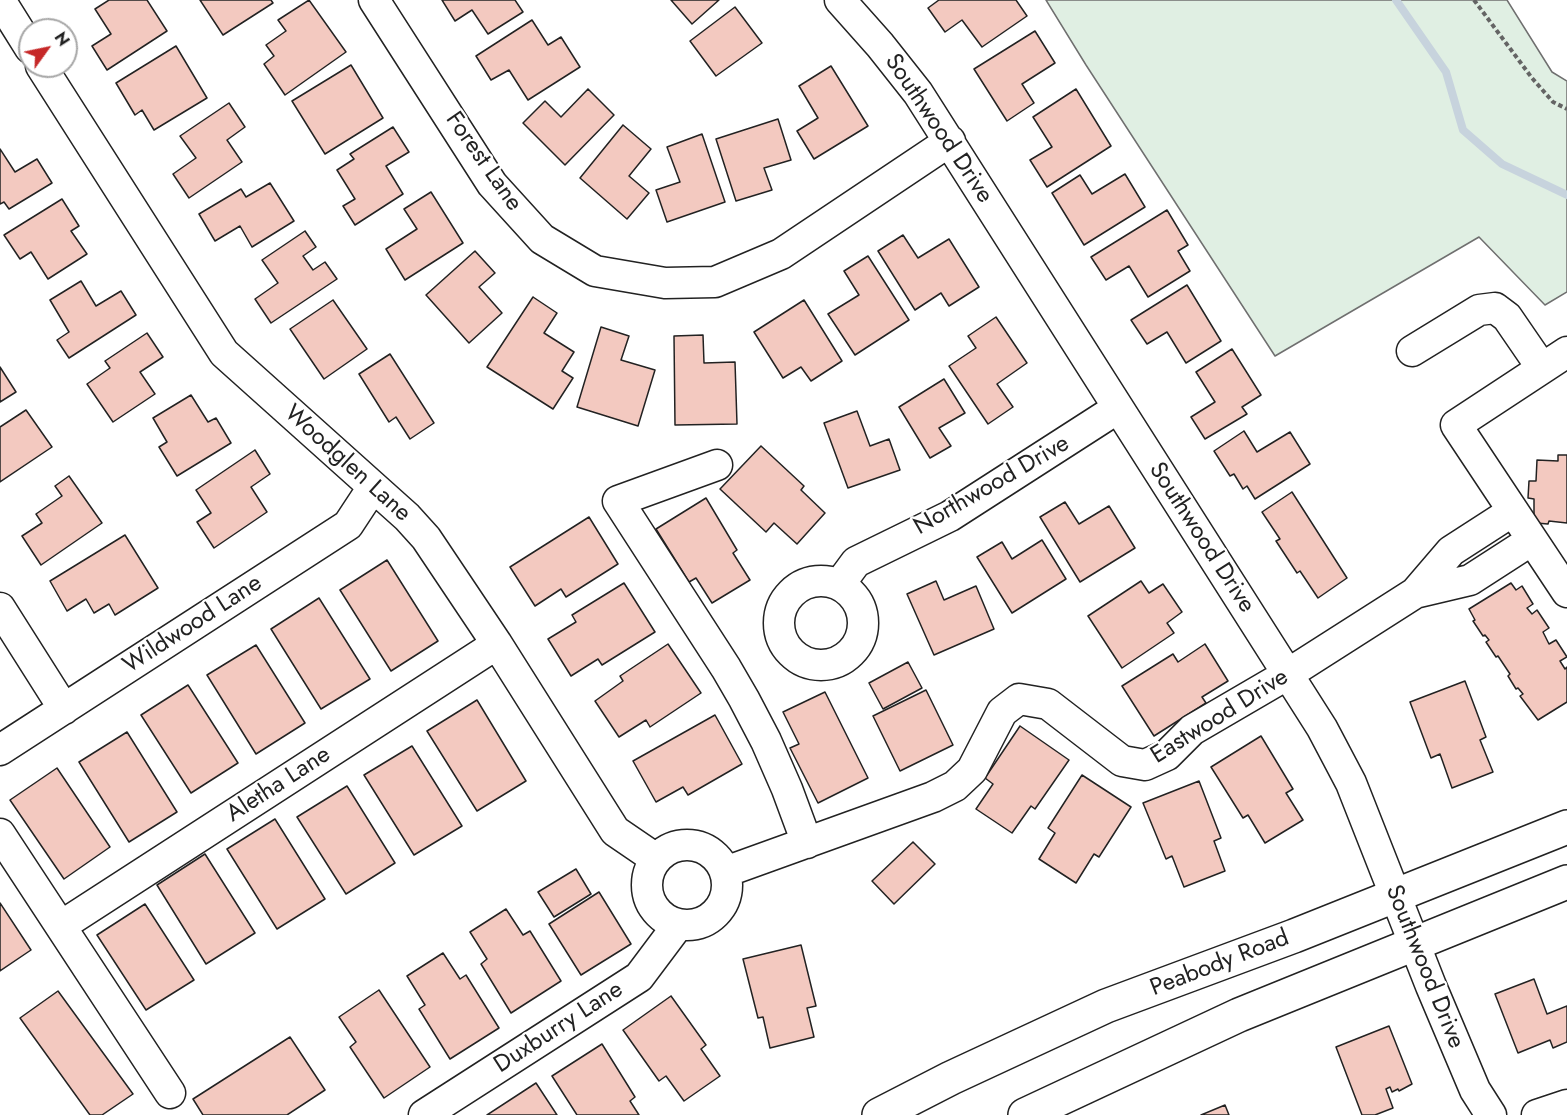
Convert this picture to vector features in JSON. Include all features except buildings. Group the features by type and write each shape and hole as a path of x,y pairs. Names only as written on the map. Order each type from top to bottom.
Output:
{"main road":[{"name":"Peabody Road","path":"879,1115 951,1078 1106,1006 1294,936 1567,827"},
{"path":"1025,1115 1064,1107 1239,1015 1567,882"}],"street":[{"name":"Forest Lane","path":"374,0 492,184 542,239 595,271 665,284 715,282 781,254 950,141"},
{"name":"Southwood Drive","path":"840,0 918,93 950,141 1322,728 1351,783 1413,943 1475,1090 1491,1115"},
{"path":"10,3 18,21"},
{"name":"Woodglen Lane","path":"49,78 224,352 407,518 426,538 497,644 615,831 656,859"},
{"path":"1412,351 1479,310 1495,308 1507,317 1542,368"},
{"path":"1567,352 1456,425 1567,592"},
{"name":"Northwood Drive","path":"839,585 856,562 950,516 1118,408"},
{"path":"717,465 618,501 744,699 787,789 807,843"},
{"name":"Wildwood Lane","path":"0,750 348,525 373,488"},
{"name":"Eastwood Drive","path":"725,872 933,797 955,786 972,770 1002,712 1019,699 1048,704 1122,761 1145,765 1167,755 1192,730 1288,674 1414,593 1451,551 1513,511"},
{"name":"Eastwood Drive","path":"1414,593 1470,580 1532,540"},
{"path":"0,608 64,709"},
{"name":"Aletha Lane","path":"61,926 497,644"},
{"path":"0,834 170,1093"},
{"path":"694,845 713,855 725,872 726,893 717,912 699,924 678,925 660,915 648,898 647,877 656,859 673,847 694,845"},
{"name":"Duxburry Lane","path":"424,1115 639,977 678,925"},
{"path":"1536,1115 1567,1105"}],"path":[{"path":"1474,0 1532,78 1553,102 1567,109"}],"green space":[{"path":"1046,0 1507,0 1552,72 1567,81 1567,292 1545,305 1479,237 1275,356"}],"waterway":[{"path":"1396,0 1446,72 1463,130 1502,164 1567,195"}]}
